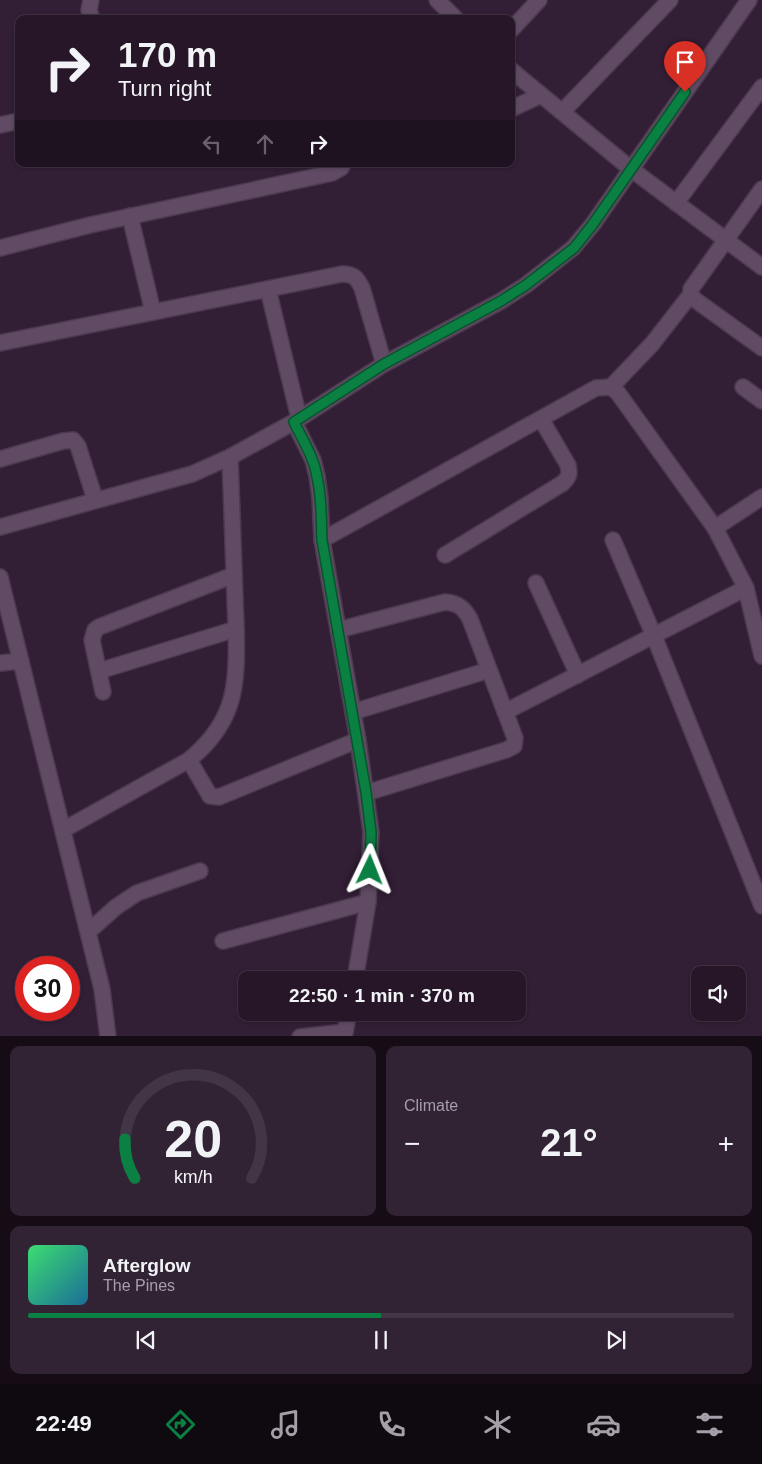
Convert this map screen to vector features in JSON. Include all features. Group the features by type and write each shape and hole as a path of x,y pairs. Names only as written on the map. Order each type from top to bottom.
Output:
{"street":[{"path":"91,15 92,0"},
{"path":"437,0 452,15"},
{"path":"515,26 539,0"},
{"path":"562,112 670,0"},
{"path":"0,527 94,499 192,474 230,457 296,420 384,364 501,301 551,267 574,248 593,224 749,0"},
{"path":"515,73 631,169 762,268"},
{"path":"676,203 762,87"},
{"path":"515,107 541,95"},
{"path":"0,125 15,122"},
{"path":"0,248 90,224 332,173 342,167"},
{"path":"322,540 596,388 611,387 652,344 691,294 691,289 762,189"},
{"path":"130,216 153,312"},
{"path":"0,343 342,274 350,274 357,278 362,288 384,364"},
{"path":"268,289 296,420 317,476 322,540 366,792 371,832 368,902 356,971"},
{"path":"691,294 694,299 762,348"},
{"path":"611,387 618,393 715,528 746,588 762,656"},
{"path":"743,387 762,401"},
{"path":"445,554 563,483 568,478 568,465 541,419"},
{"path":"0,459 63,440 73,440 78,446 94,499"},
{"path":"63,830 189,760 202,750 217,731 229,708 235,681 236,629 230,457"},
{"path":"715,528 762,497"},
{"path":"613,540 654,636 762,906"},
{"path":"104,692 92,640 95,630 234,576"},
{"path":"0,577 102,989 108,1036"},
{"path":"536,583 578,675"},
{"path":"505,712 746,588"},
{"path":"338,630 445,602 453,602 465,610 470,620 515,738 514,746 511,748 366,792"},
{"path":"99,671 236,629"},
{"path":"0,663 21,661"},
{"path":"353,712 489,670"},
{"path":"189,760 210,796 219,796 358,740"},
{"path":"88,932 116,906 136,893 200,871"},
{"path":"223,941 368,902"},
{"path":"300,1036 345,1034 347,1021"}],"route":[{"path":"370,870 371,832 366,792 322,540 317,476 312,460 294,422 384,364 501,301 551,267 574,248 593,224 685,92"}]}
